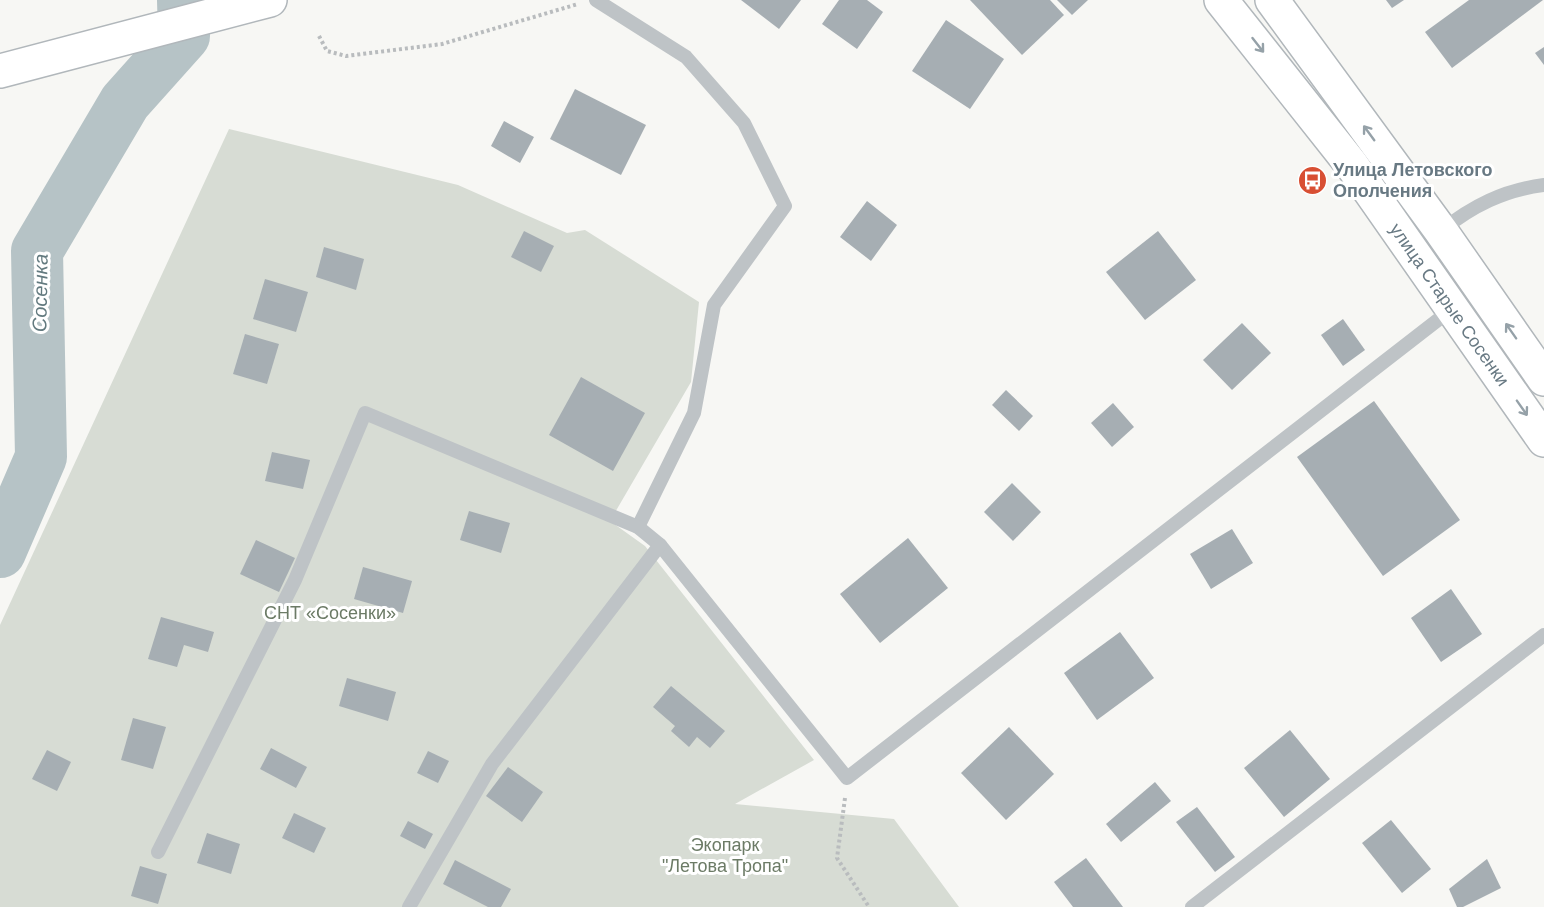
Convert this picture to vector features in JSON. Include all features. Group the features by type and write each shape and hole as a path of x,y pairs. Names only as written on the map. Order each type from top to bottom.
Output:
{"main road":[{"name":"улица Старые Сосенки","path":"1221,0 1351,164 1544,440"},
{"name":"улица Старые Сосенки","path":"1272,0 1441,231 1544,379"},
{"path":"0,71 258,3"}],"lane":[{"path":"596,0 686,57 744,123 785,206 714,305 694,413 638,527"},
{"path":"1441,231 1465,211 1493,198 1544,184"},
{"path":"158,852 295,580 365,413 638,527 660,545 848,778 1452,309"},
{"path":"409,907 492,764 660,545"},
{"path":"1192,907 1544,634"}],"path":[{"path":"319,36 327,51 346,56 442,44 582,3"},
{"path":"848,778 837,858 869,907"}],"green space":[{"name":"СНТ «Сосенки»","path":"229,129 458,185 567,233 585,230 699,302 691,382 610,521 645,546 814,760 735,804 894,819 959,907 0,907 0,625"}],"building":[{"path":"741,0 801,0 779,29"},
{"path":"839,0 867,0 883,12 857,49 822,24"},
{"path":"970,0 1050,0 1064,15 1022,55"},
{"path":"1057,0 1088,0 1072,15"},
{"path":"1386,0 1404,0 1392,8"},
{"path":"1469,0 1543,0 1452,68 1425,32"},
{"path":"946,20 1004,59 970,109 912,71"},
{"path":"1544,47 1544,65 1535,53"},
{"path":"575,89 646,125 621,175 550,139"},
{"path":"504,121 534,137 520,163 491,146"},
{"path":"867,201 897,225 871,261 840,237"},
{"path":"524,231 554,246 541,272 511,257"},
{"path":"1158,231 1196,280 1145,320 1106,272"},
{"path":"324,247 364,259 356,290 316,277"},
{"path":"265,279 308,292 296,332 253,319"},
{"path":"1343,319 1365,350 1343,366 1321,335"},
{"path":"1242,323 1271,353 1232,390 1203,360"},
{"path":"245,334 279,344 267,384 233,374"},
{"path":"581,377 645,413 613,471 549,435"},
{"path":"1006,390 1033,416 1019,431 992,405"},
{"path":"1374,401 1460,520 1383,576 1297,457"},
{"path":"1113,403 1134,427 1112,447 1091,423"},
{"path":"272,452 310,460 303,489 265,481"},
{"path":"1012,483 1041,512 1013,541 984,512"},
{"path":"469,511 510,523 501,553 460,540"},
{"path":"1232,529 1253,563 1211,589 1190,554"},
{"path":"908,538 948,588 880,643 840,594"},
{"path":"256,540 295,558 279,592 240,574"},
{"path":"363,567 412,581 403,613 354,599"},
{"path":"1451,589 1482,634 1441,662 1411,618"},
{"path":"161,617 214,632 208,652 184,645 177,667 148,659"},
{"path":"1120,632 1154,678 1097,720 1064,673"},
{"path":"347,678 396,692 388,721 339,706"},
{"path":"671,686 725,731 710,748 697,737 689,747 671,731 675,726 653,707"},
{"path":"133,718 166,727 153,769 121,760"},
{"path":"1009,727 1054,774 1006,820 961,773"},
{"path":"1290,730 1330,779 1284,817 1244,768"},
{"path":"271,748 307,767 296,788 260,769"},
{"path":"47,750 71,762 57,791 32,779"},
{"path":"428,751 449,761 438,783 417,773"},
{"path":"508,767 543,792 522,822 486,796"},
{"path":"1155,782 1171,801 1121,842 1106,824"},
{"path":"1197,807 1235,857 1215,872 1176,822"},
{"path":"294,813 326,828 314,853 282,838"},
{"path":"1391,820 1431,869 1402,893 1362,843"},
{"path":"408,821 433,834 425,849 400,836"},
{"path":"207,833 240,844 231,874 197,863"},
{"path":"1086,858 1123,907 1073,907 1054,882"},
{"path":"1487,859 1501,888 1463,907 1457,907 1449,889"},
{"path":"455,860 511,889 501,907 488,907 443,884"},
{"path":"140,866 167,874 158,904 131,896"}],"waterway":[{"name":"Сосенка","path":"0,552 41,457 37,251 125,102 184,36 183,0"}],"place":[{"name":"Улица Летовского Ополчения","path":"1312,180"}],"park label":[{"name":"Экопарк \"Летова Тропа\"","path":"725,855"}]}
